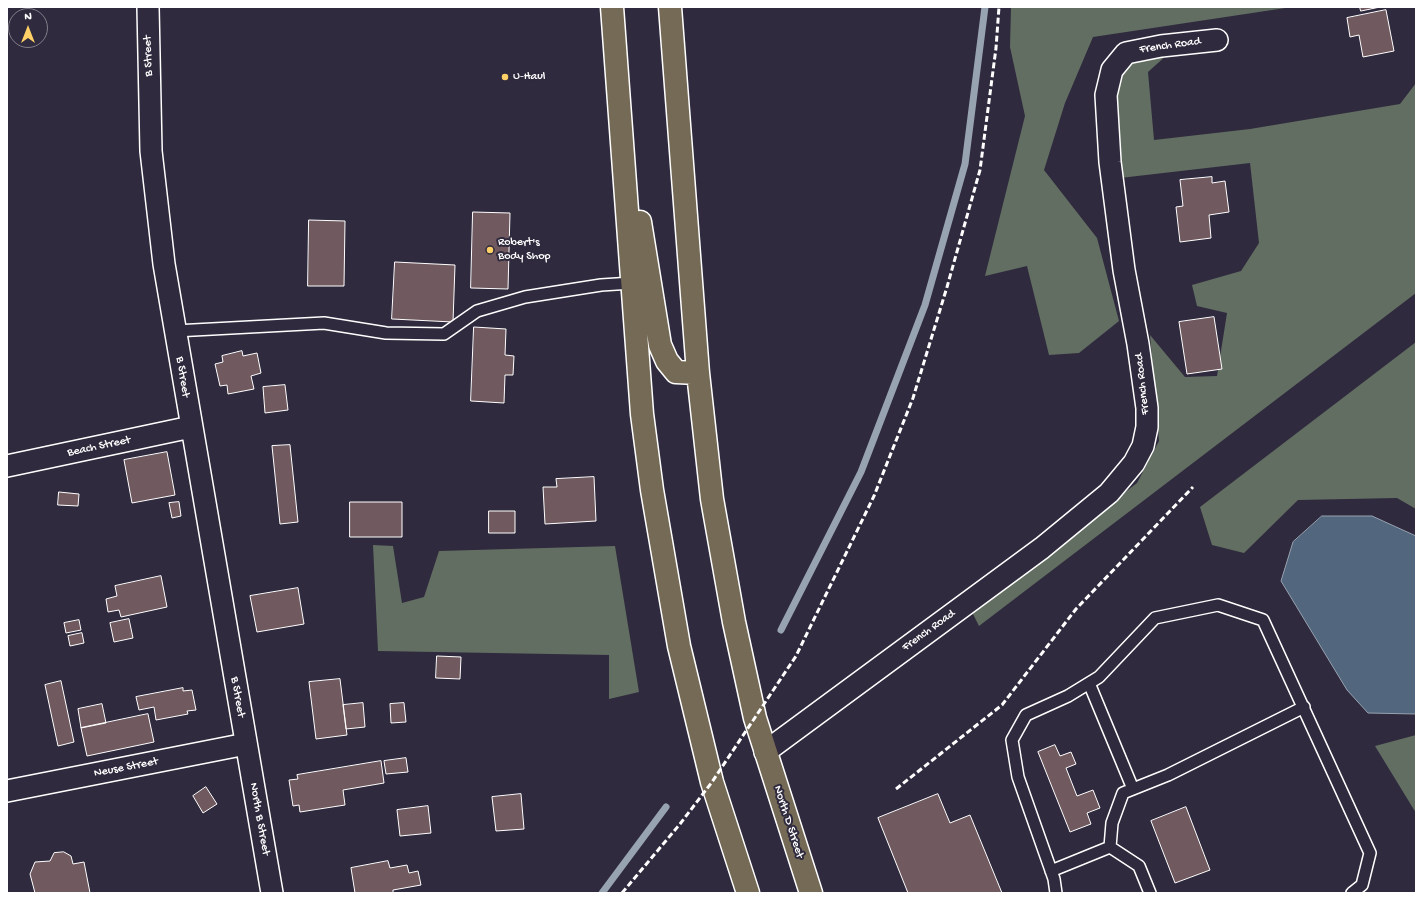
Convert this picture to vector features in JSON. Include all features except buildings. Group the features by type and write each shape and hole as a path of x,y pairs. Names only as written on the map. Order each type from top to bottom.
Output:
{"highway":[{"path":"612,7 642,414 652,490 679,646 712,782 730,843 748,893"},
{"name":"North D Street","path":"670,7 698,373 712,499 734,622 755,718 811,893"},
{"path":"618,87 660,345 667,361 676,372 698,373"}],"street":[{"name":"B Street","path":"148,7 152,158 164,264 246,744"},
{"name":"French Road","path":"765,752 1042,548 1109,493 1134,463 1142,446 1147,427 1147,408 1138,344 1124,270 1110,162 1106,95 1112,70 1126,53 1161,46 1217,40"},
{"name":"Beach Street","path":"7,466 191,427"},
{"name":"Neuse Street","path":"7,791 246,744"},
{"name":"North B Street","path":"246,744 272,893"}],"lane":[{"path":"175,331 324,323 386,333 444,334 477,311 525,297 601,285 632,283"},
{"path":"1056,893 1051,871 1018,777 1012,740 1026,715 1100,678 1156,618 1218,605 1264,620 1370,854 1362,885 1352,893"},
{"path":"1090,683 1134,789"},
{"path":"1110,847 1112,823 1123,793 1168,775 1304,707"},
{"path":"1051,871 1110,847"},
{"path":"1110,847 1139,866 1150,893"}],"green space":[{"path":"1011,7 1292,7 1093,37 1065,103 1044,170 1097,238 1119,321 1079,353 1049,355 1027,266 985,276 1025,116 1010,47"},
{"path":"1168,54 1148,72 1154,140 1250,129 1400,104 1416,83 1416,293 979,626 971,610 1137,483 1159,441 1150,335 1185,377 1217,376 1227,313 1197,306 1192,285 1241,271 1259,243 1250,163 1120,178 1117,82 1131,63"},
{"path":"1416,342 1416,509 1397,498 1298,500 1244,553 1212,545 1200,507"},
{"path":"373,545 393,546 402,603 424,597 439,551 615,546 639,692 609,699 609,655 378,651"},
{"path":"1416,735 1416,813 1375,746"}],"water":[{"path":"1322,516 1372,516 1416,536 1416,714 1368,713 1347,690 1281,581 1293,542"}],"waterway":[{"path":"781,630 861,472 925,305 965,164 985,7"},
{"path":"602,893 666,807"}],"railway":[{"path":"622,893 680,824 712,782 796,656 874,496 913,398 947,287 980,170 996,48 999,7"},
{"path":"896,789 1002,705 1076,609 1193,487"}],"place":[{"name":"U-Haul","path":"505,77"},
{"name":"Robert's Body Shop","path":"490,250"}]}
